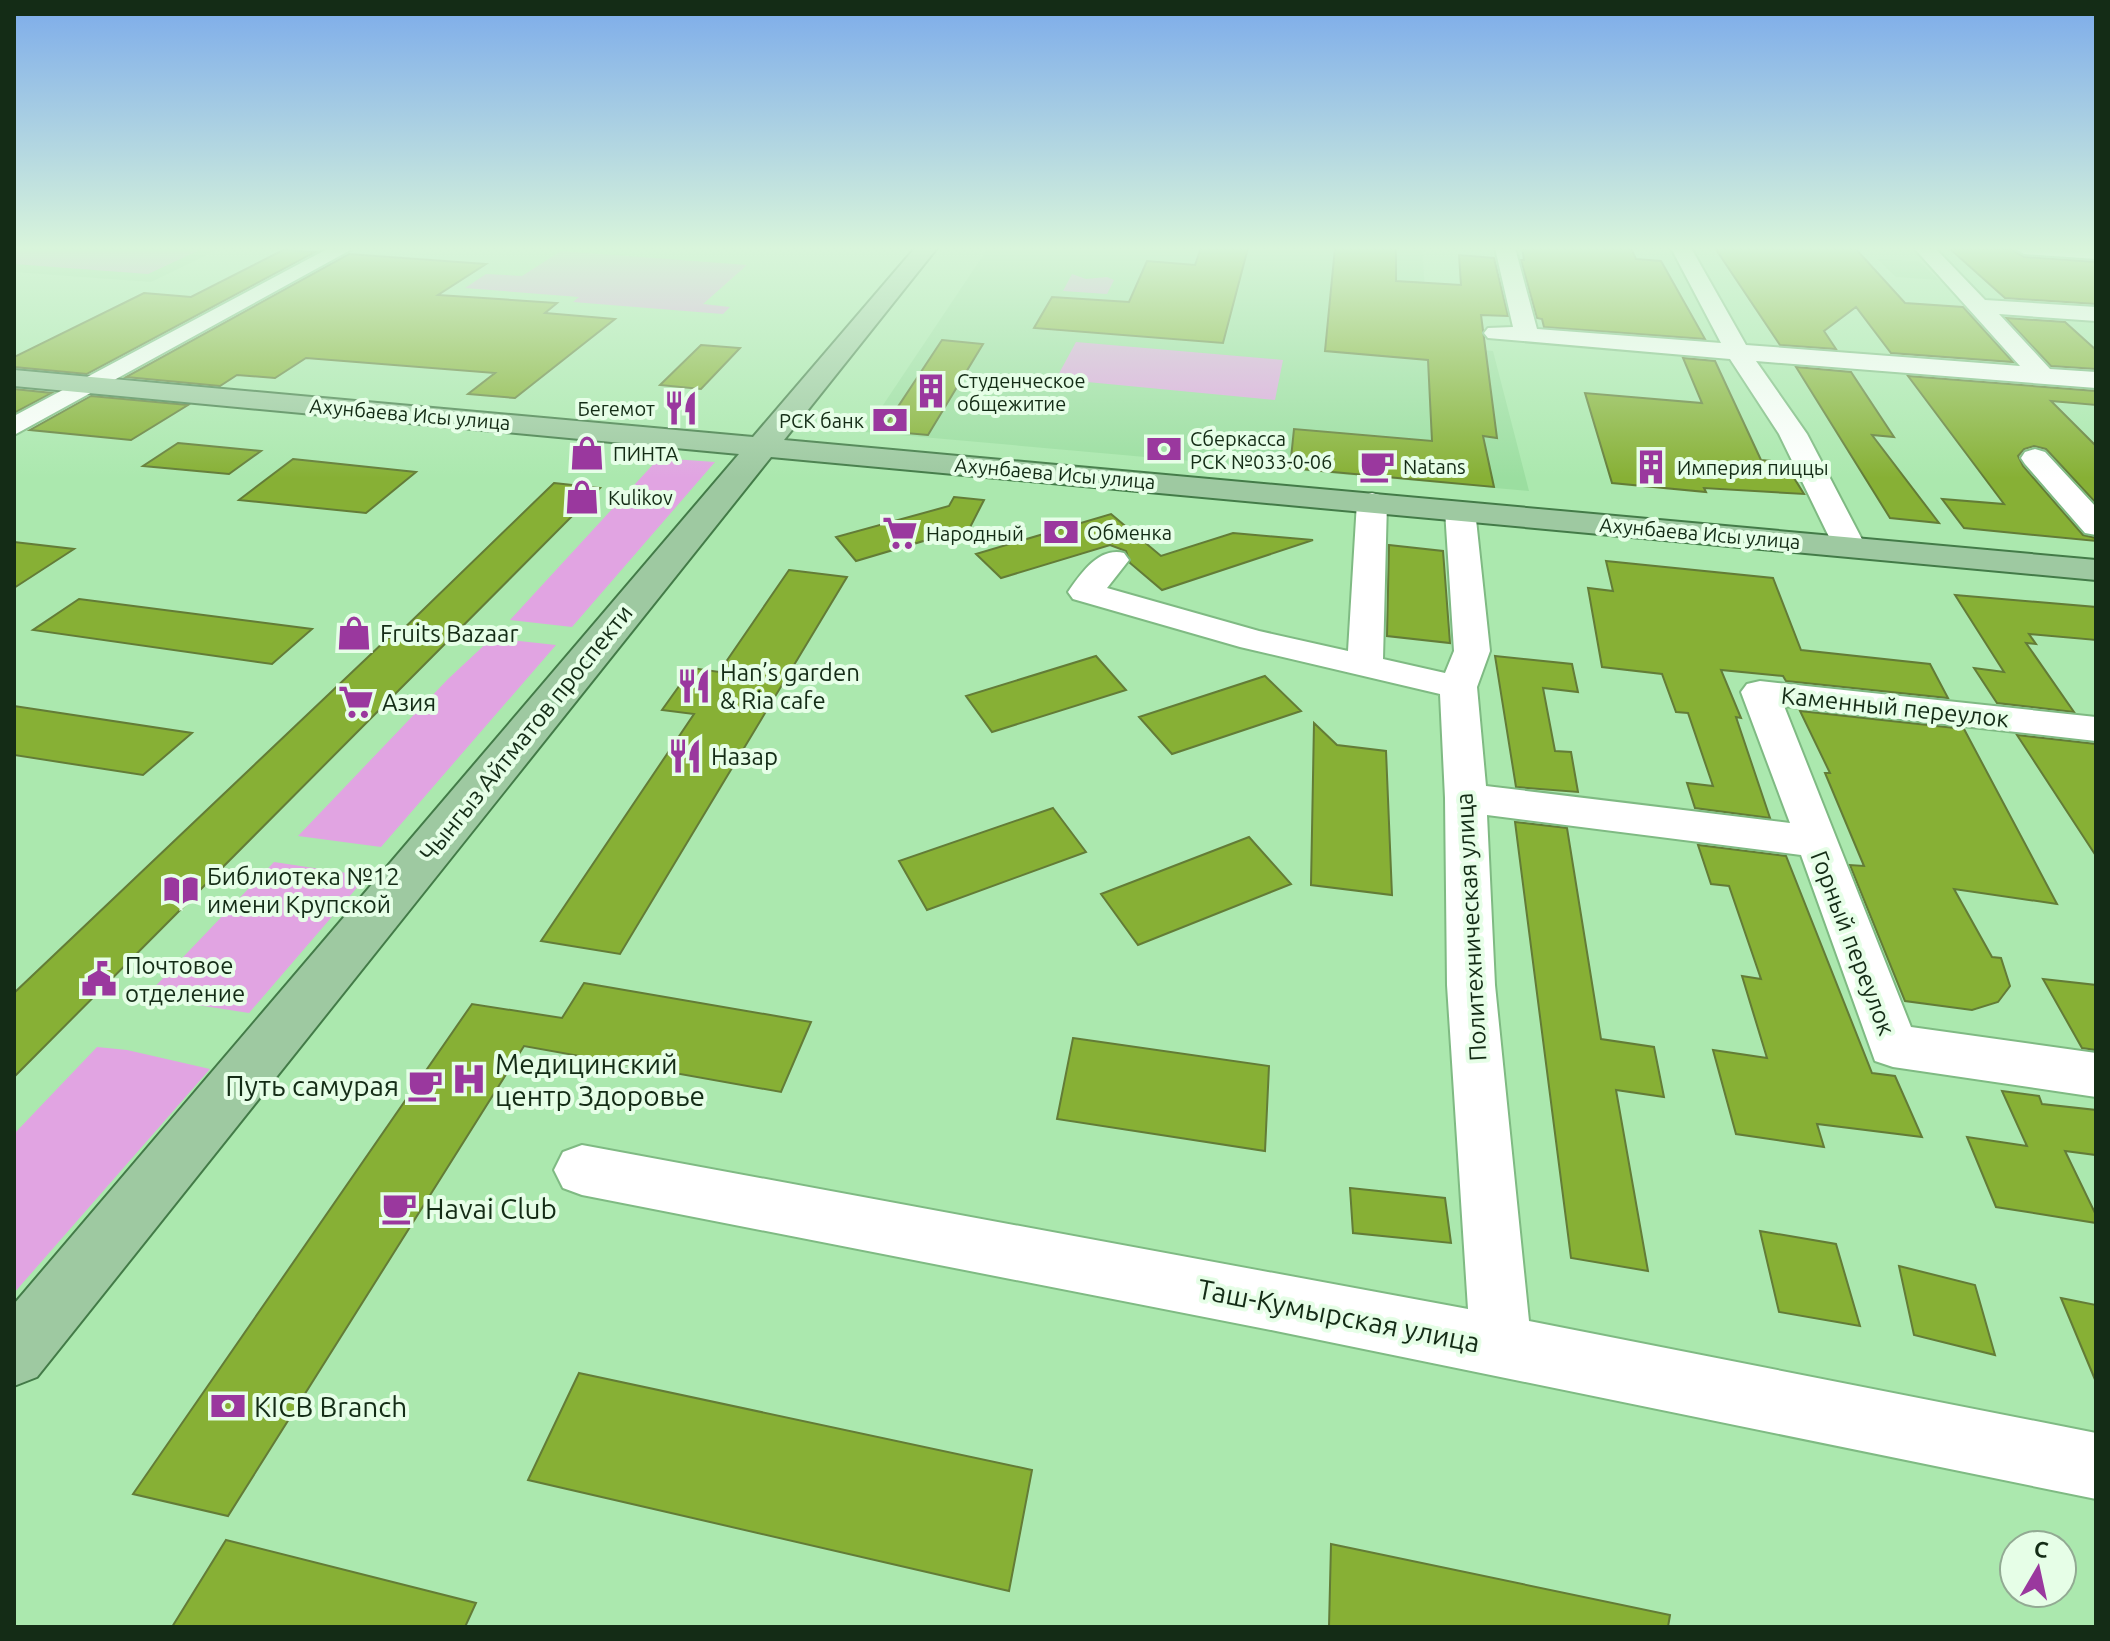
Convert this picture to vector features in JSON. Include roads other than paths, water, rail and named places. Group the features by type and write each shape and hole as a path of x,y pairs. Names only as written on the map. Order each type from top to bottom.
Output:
{"main road":[{"name":"Чынгыз Айтматов проспекти","path":"14,1354 863,325"},
{"name":"Ахунбаева Исы улица","path":"14,378 2096,570"}],"street":[{"path":"14,427 205,325"},
{"path":"1524,325 1527,335"},
{"path":"1723,325 1793,434 1850,547"},
{"path":"1994,325 2043,376"},
{"path":"1496,333 2096,380"},
{"path":"2035,458 2096,526"},
{"path":"1365,666 1372,502"},
{"name":"Политехническая улица","path":"1460,510 1472,651 1458,687 1466,798 1471,985 1501,1346"},
{"path":"1113,560 1084,588 1087,594 1252,640 1458,687"},
{"name":"Каменный переулок","path":"1818,842 1760,692 2096,729"},
{"name":"Горный переулок","path":"1466,798 1818,842 1893,1046 2096,1075"},
{"name":"Таш-Кумырская улица","path":"582,1170 1501,1346 2096,1466"}],"place":[{"name":"Студенческое общежитие","path":"931,391"},
{"name":"Бегемот","path":"681,408"},
{"name":"РСК банк","path":"890,420"},
{"name":"Сберкасса РСК №033-0-06","path":"1164,449"},
{"name":"ПИНТА","path":"587,453"},
{"name":"Natans","path":"1377,466"},
{"name":"Империя пиццы","path":"1651,467"},
{"name":"Kulikov","path":"582,497"},
{"name":"Обменка","path":"1061,532"},
{"name":"Народный","path":"900,533"},
{"name":"Fruits Bazaar","path":"354,633"},
{"name":"Han’s garden & Ria cafe","path":"694,686"},
{"name":"Азия","path":"356,702"},
{"name":"Назар","path":"685,756"},
{"name":"Библиотека №12 имени Крупской","path":"181,890"},
{"name":"Почтовое отделение","path":"99,979"},
{"name":"Медицинский центр Здоровье","path":"469,1079"},
{"name":"Путь самурая","path":"425,1085"},
{"name":"Havai Club","path":"399,1208"},
{"name":"KICB Branch","path":"228,1406"}]}
